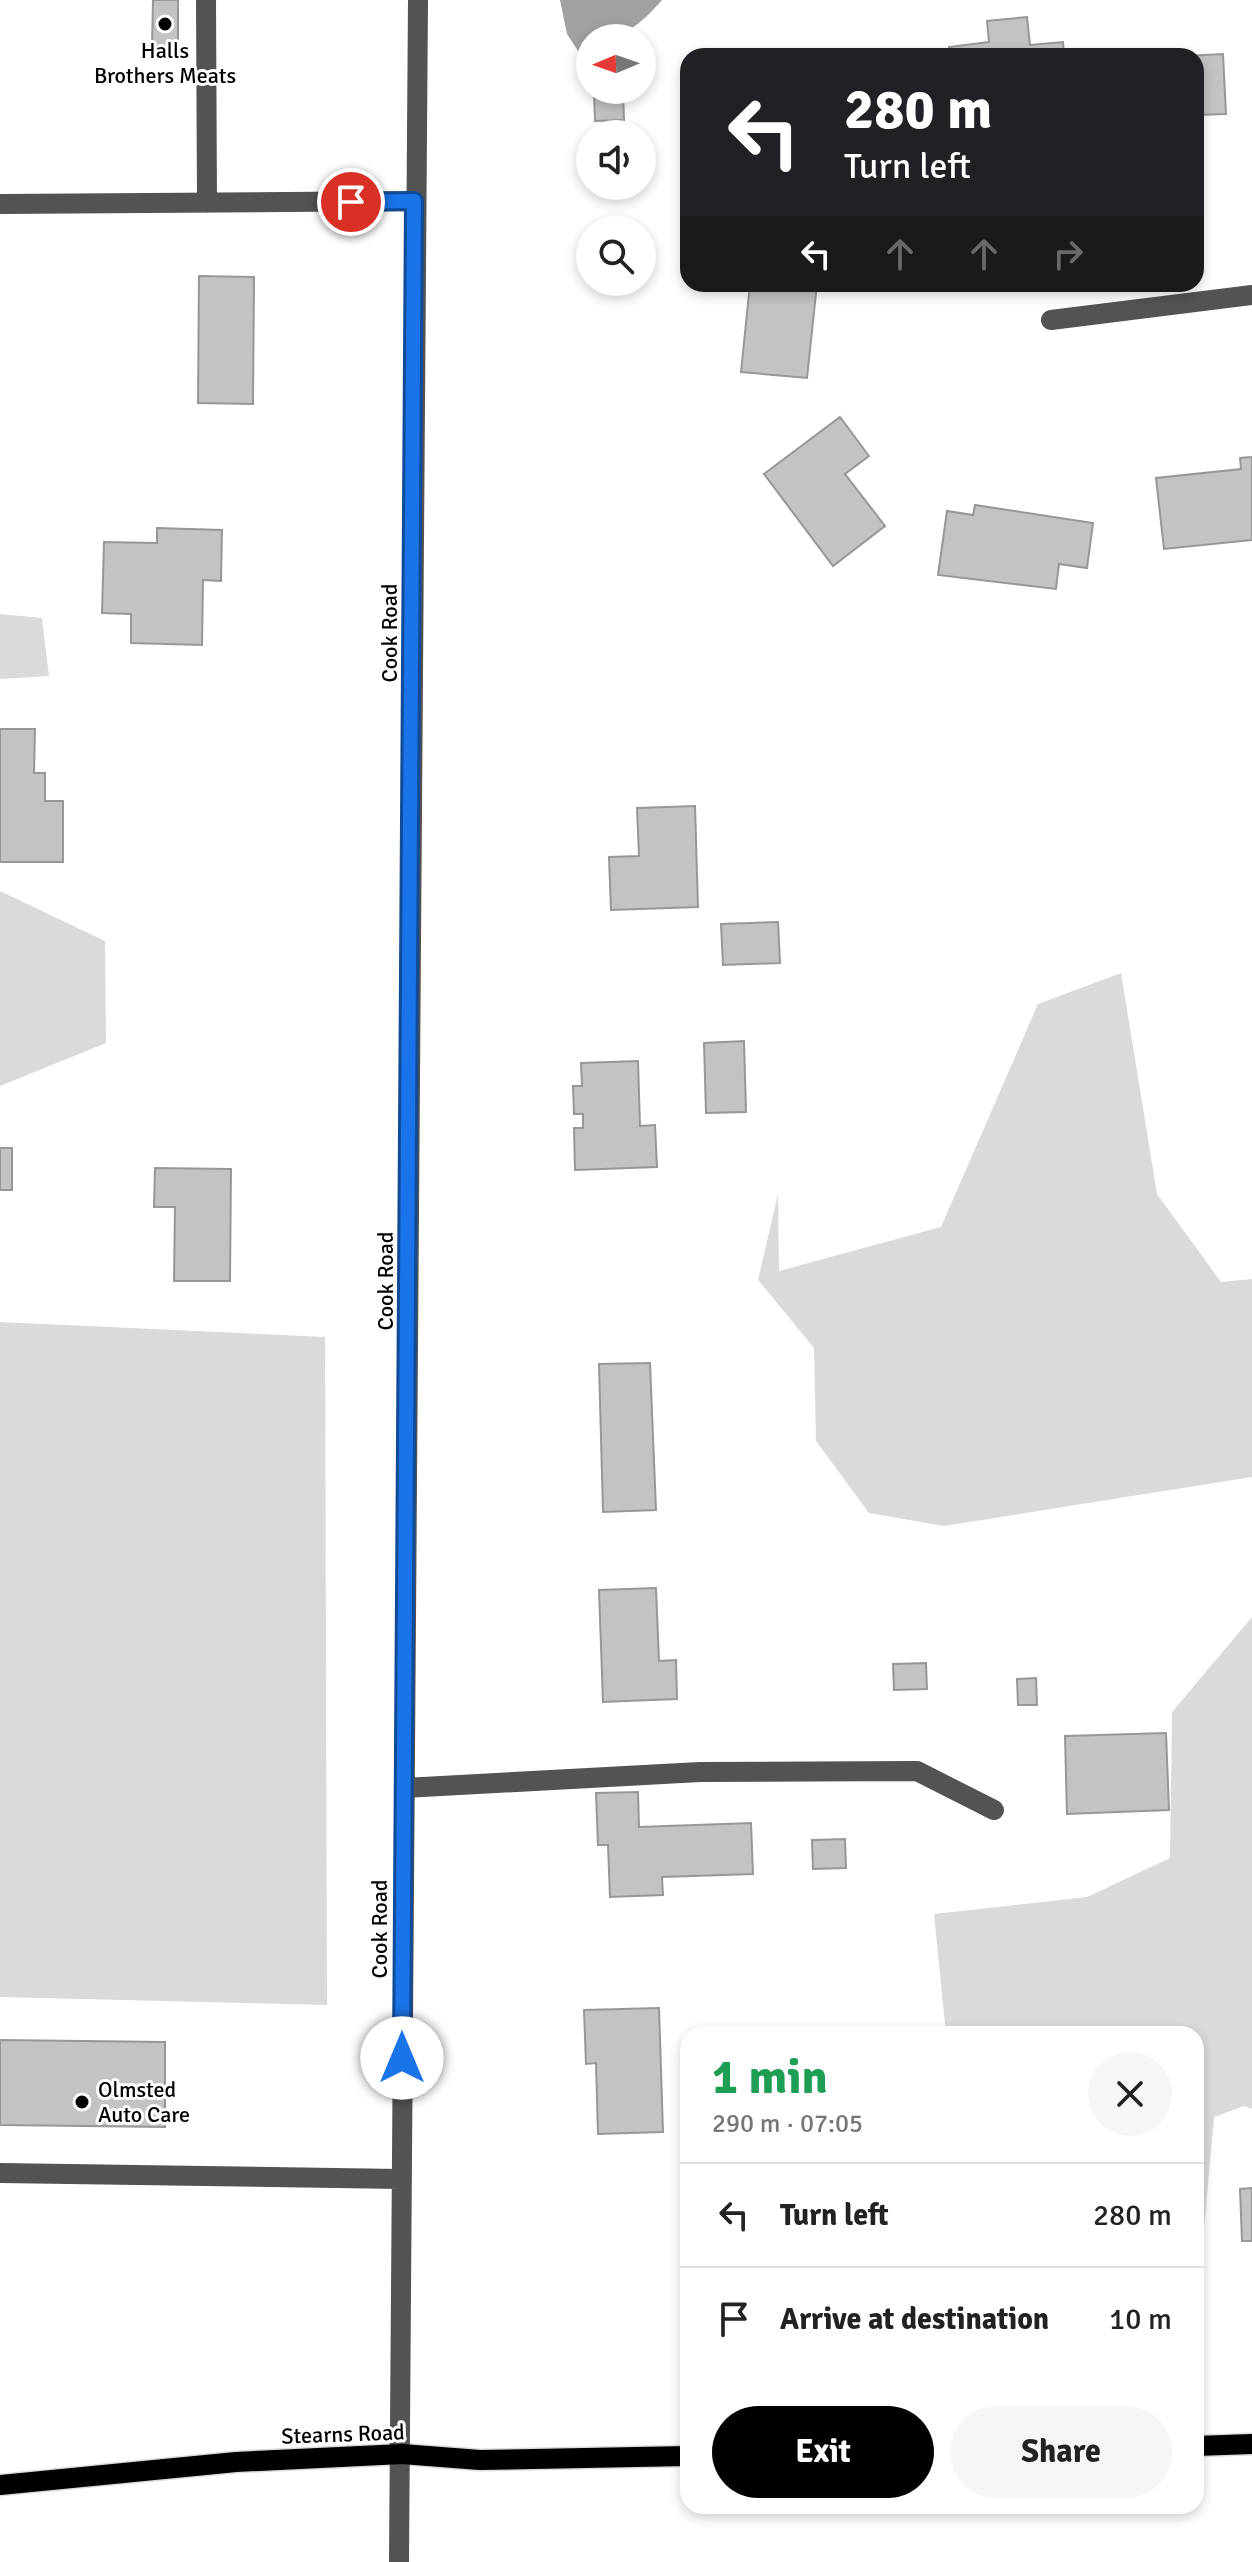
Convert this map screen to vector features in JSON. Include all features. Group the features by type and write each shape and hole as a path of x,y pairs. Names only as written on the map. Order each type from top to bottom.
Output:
{"main road":[{"path":"1204,2446 1252,2444"},
{"name":"Stearns Road","path":"0,2485 236,2462 402,2454 480,2460 680,2456"}],"street":[{"path":"206,0 207,203"},
{"name":"Cook Road","path":"399,2562 414,201 418,0"},
{"path":"0,204 414,201"},
{"path":"1051,320 1252,295"},
{"path":"404,1788 700,1772 917,1771 994,1810"},
{"path":"0,2173 401,2179"}],"shaded area":[{"path":"560,0 662,0 637,24 576,24 576,48 567,34"},
{"path":"0,614 42,618 49,676 0,679"},
{"path":"0,891 105,941 106,1043 0,1086"},
{"path":"1121,973 1157,1194 1221,1282 1252,1279 1252,1477 944,1526 869,1513 816,1441 814,1348 758,1280 778,1194 779,1271 941,1227 1038,1004"},
{"path":"0,1322 325,1337 327,2005 0,1997"},
{"path":"1252,1617 1252,2109 1244,2106 1214,2117 1204,2230 1204,2026 945,2026 934,1914 1087,1897 1170,1858 1172,1712"}],"building":[{"name":"Halls Brothers Meats","path":"153,0 178,0 178,47 152,47"},
{"path":"1027,17 1030,45 1063,42 1063,48 949,48 989,42 987,21"},
{"path":"1223,54 1226,114 1204,115 1204,55"},
{"path":"594,104 623,104 624,120 595,120"},
{"path":"199,276 254,277 253,404 198,403"},
{"path":"749,292 816,292 807,378 741,372"},
{"path":"840,417 869,456 845,474 885,526 833,566 764,474"},
{"path":"1252,457 1252,540 1164,549 1156,478 1241,469 1240,458"},
{"path":"975,505 1093,523 1087,568 1059,564 1056,589 938,575 947,511 973,515"},
{"path":"157,528 222,530 221,581 203,580 202,645 131,643 131,614 102,613 104,542 157,543"},
{"path":"0,729 35,729 34,773 45,773 45,801 63,801 63,862 0,862"},
{"path":"695,806 698,907 611,910 609,857 639,856 637,808"},
{"path":"778,922 780,963 723,965 721,924"},
{"path":"744,1041 746,1112 706,1113 704,1043"},
{"path":"638,1061 640,1126 655,1125 657,1167 575,1170 574,1128 583,1128 583,1114 574,1114 573,1086 582,1086 581,1063"},
{"path":"0,1148 12,1148 12,1190 0,1190"},
{"path":"155,1168 231,1169 230,1281 174,1281 175,1207 154,1207"},
{"path":"650,1363 656,1510 603,1512 599,1364"},
{"path":"656,1588 659,1661 676,1660 677,1699 603,1702 599,1590"},
{"path":"926,1663 927,1689 894,1690 893,1664"},
{"path":"1036,1678 1037,1705 1018,1705 1017,1679"},
{"path":"1166,1733 1169,1810 1067,1814 1065,1736"},
{"path":"638,1792 639,1827 751,1823 753,1874 662,1877 663,1895 610,1897 608,1845 598,1845 596,1793"},
{"path":"845,1839 846,1868 813,1869 812,1840"},
{"path":"659,2008 663,2132 598,2134 596,2063 586,2064 584,2010"},
{"name":"Olmsted Auto Care","path":"0,2040 165,2042 165,2127 0,2125"},
{"path":"1252,2188 1252,2241 1242,2241 1240,2189"}],"place":[{"name":"Halls Brothers Meats","path":"165,24"},
{"name":"Olmsted Auto Care","path":"82,2102"}],"route":[{"path":"351,202 414,201 402,2058"}]}
